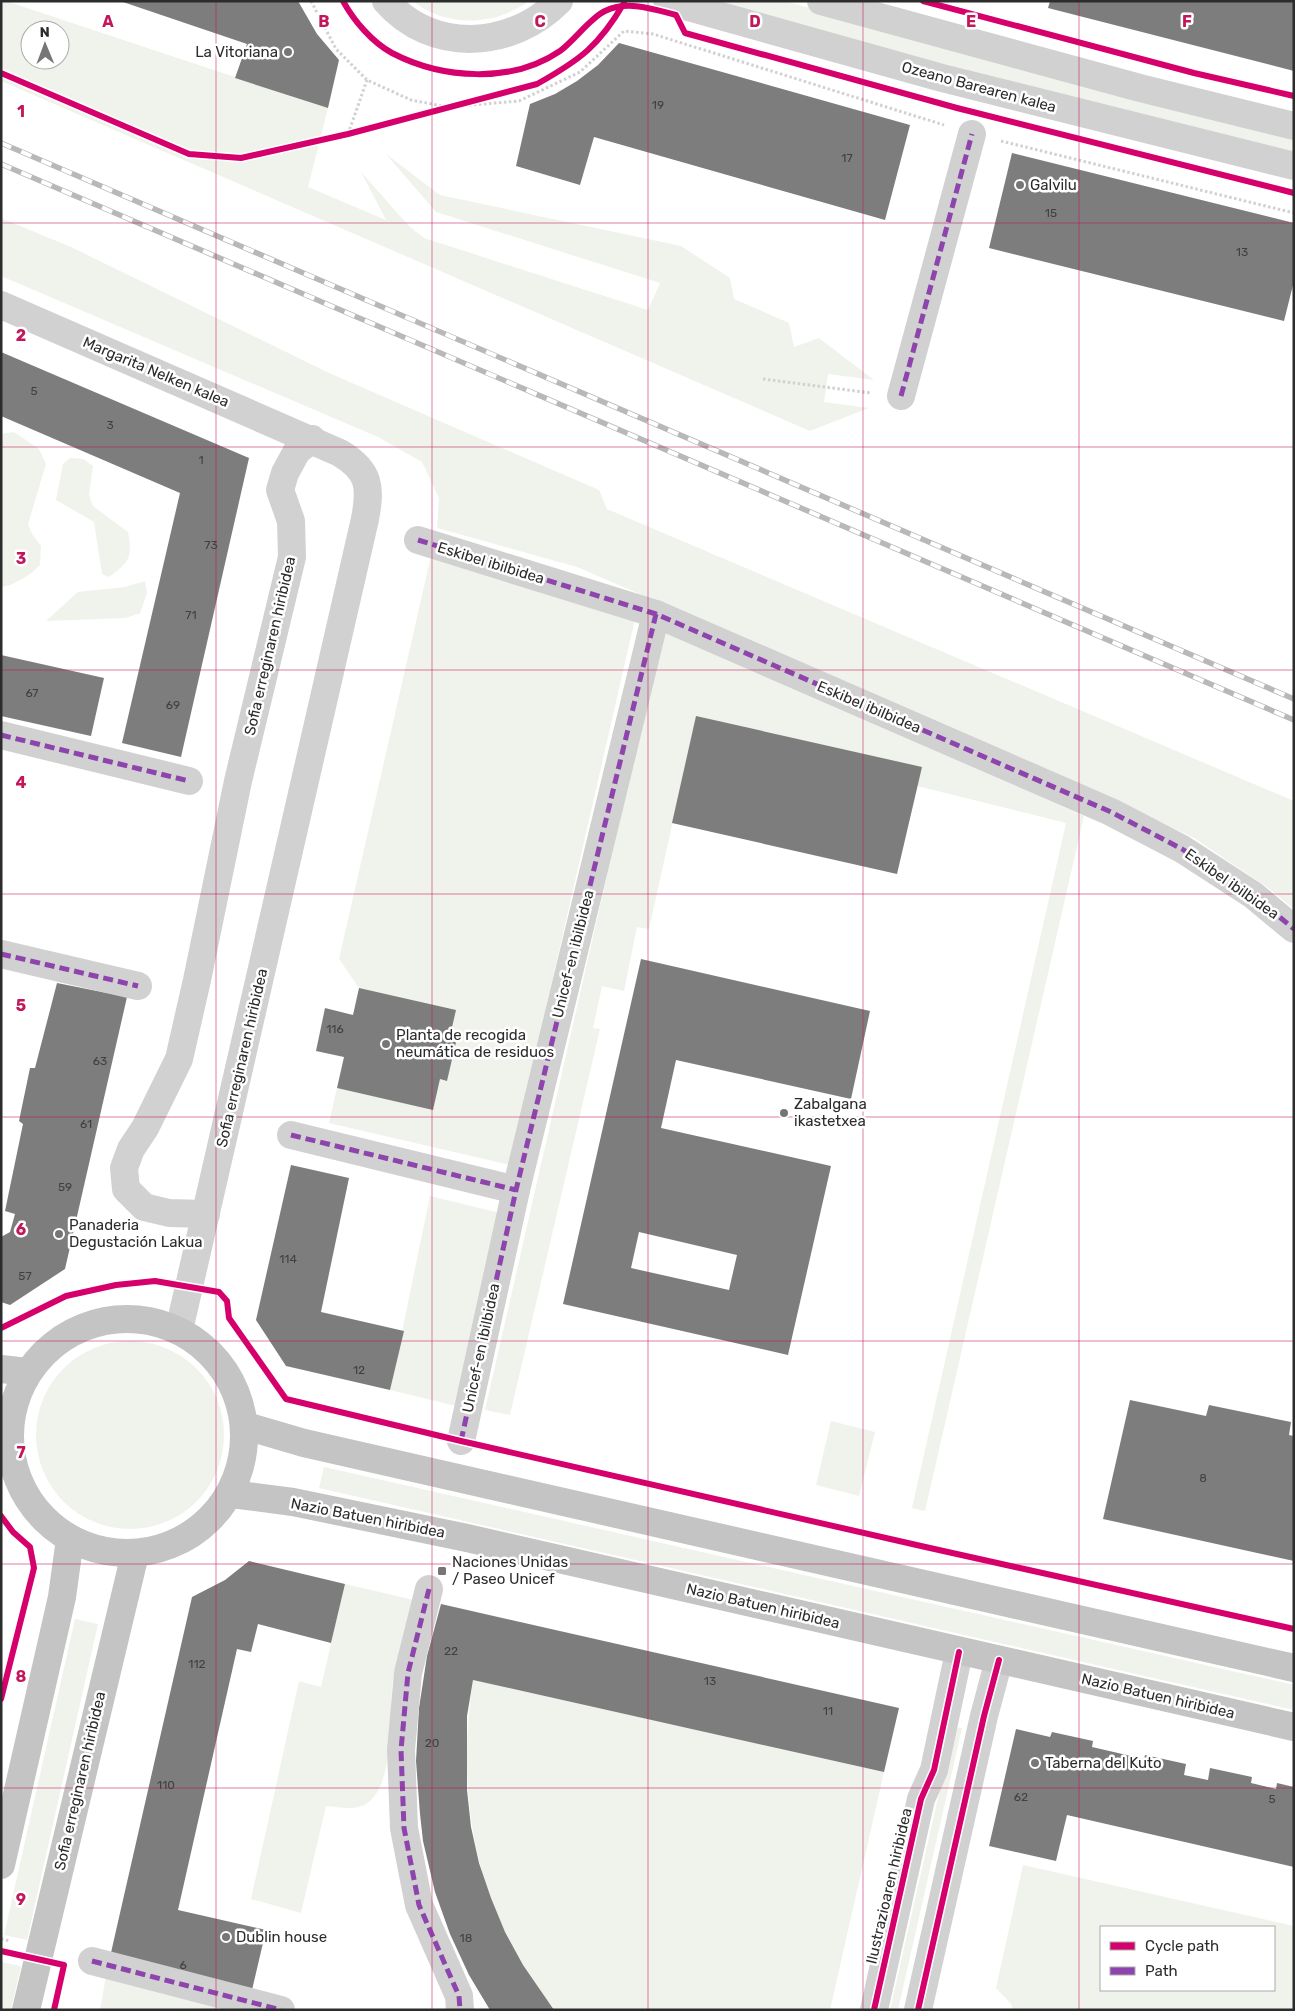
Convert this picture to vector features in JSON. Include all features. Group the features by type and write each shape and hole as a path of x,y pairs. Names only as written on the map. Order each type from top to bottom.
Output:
{"main road":[{"path":"113,1319 147,1320 179,1330 212,1354 235,1387 246,1426 231,1494 214,1517 191,1536 164,1548 135,1554 102,1551 70,1539 39,1514 17,1479 5,1438 18,1393 28,1372 51,1346 80,1329 113,1319"},
{"path":"1,1369 28,1372"},
{"path":"246,1426 304,1443 1294,1668"},
{"name":"Nazio Batuen hiribidea","path":"231,1494 293,1502 467,1538 959,1652 1294,1727"},
{"path":"1,1865 62,1597 70,1539"},
{"name":"Sofia erreginaren hiribidea","path":"26,2010 135,1554"}],"street":[{"path":"386,1 394,11 421,29 453,38 486,39 518,31 546,14 559,1"},
{"name":"Ozeano Barearen kalea","path":"667,1 942,78 1294,166"},
{"path":"820,1 1130,86 1294,126"},
{"path":"900,396 972,134"},
{"name":"Margarita Nelken kalea","path":"1,305 312,439"},
{"name":"Sofia erreginaren hiribidea","path":"179,1330 206,1214 368,502 367,480 356,463 312,439 297,450 285,472 280,490 291,521 292,557 238,782 179,1059 145,1128 131,1149 124,1168 126,1189 144,1207 169,1213 206,1214"},
{"name":"Eskibel ibilbidea","path":"418,540 656,614 1111,812 1182,849 1253,895 1294,928"},
{"name":"Unicef-en ibilbidea","path":"461,1441 516,1190 656,614"},
{"path":"1,735 189,781"},
{"path":"1,954 138,986"},
{"path":"290,1136 516,1190"},
{"path":"429,1589 408,1673 401,1750 404,1828 419,1904 459,1996 460,2010"},
{"name":"Ilustrazioaren hiribidea","path":"874,2010 921,1799 934,1770 959,1652"},
{"path":"918,2010 984,1716 1000,1660"},
{"path":"92,1961 281,2010"}],"path":[{"path":"311,1 336,49 367,80 411,100 447,107 519,101 580,72 624,31 653,34 972,134 1294,213"},
{"path":"348,134 367,80"},
{"path":"429,112 492,96"},
{"path":"339,136 357,132"},
{"path":"763,379 900,396"}],"shaded area":[{"path":"1,1 63,20 20,20 20,70 70,70 70,22 328,108 308,187 386,220 361,172 409,226 424,238 648,310 660,283 436,212 386,154 440,195 681,246 730,278 734,299 789,323 794,347 819,338 874,380 828,374 824,402 869,408 810,431 1,81"},
{"path":"413,1 529,1 501,15 471,20 440,16 426,10"},
{"path":"708,1 785,1 950,48 1294,136 1294,157 1131,116"},
{"path":"1,218 71,247 329,373 599,490 607,509 1294,801 1294,909 1267,887 1194,838 1093,790 577,567 437,528 439,498 422,462 378,437 1,276"},
{"path":"14,432 39,449 46,464 28,524 32,534 41,546 40,565 22,579 1,587 1,434"},
{"path":"70,458 83,459 93,466 89,495 93,506 128,532 130,548 128,559 109,577 102,574 94,522 56,500 63,464"},
{"path":"431,556 635,619 510,1165 329,1123 337,1088 433,1109 440,1079 447,1081 457,1038 359,988 339,959"},
{"path":"145,581 147,593 140,613 126,618 46,621 78,592 125,587"},
{"path":"663,630 1084,816 925,1511 912,1508 1066,823 917,786 696,717 649,929 637,927 624,991 602,986 593,1028 600,1029 510,1415 485,1410"},
{"path":"430,1196 500,1213 456,1406 390,1390"},
{"path":"130,1341 166,1348 182,1357 196,1369 208,1383 217,1399 224,1435 217,1471 208,1487 196,1501 182,1513 166,1522 130,1529 94,1522 78,1513 64,1501 52,1487 43,1471 36,1435 43,1399 52,1383 64,1369 78,1357 94,1348"},
{"path":"831,1421 875,1432 859,1496 816,1485"},
{"path":"324,1467 1294,1685 1294,1710 319,1488"},
{"path":"345,1584 414,1600 393,1679 389,1743 384,1776 378,1790 370,1801 360,1807 326,1806 301,1913 251,1899 299,1681 321,1687"},
{"path":"75,1619 98,1624 27,1940 4,1935"},
{"path":"473,1680 884,1772 830,2010 554,2010 527,1973 506,1935 489,1895 478,1854 470,1812 467,1769 468,1725"},
{"path":"954,1727 962,1728 898,2010 890,2010"},
{"path":"1023,1865 1294,1926 1294,2010 1013,2010 1011,2004 996,1988"},
{"path":"1,1962 21,1966 11,2010 1,2010"},
{"path":"106,1976 226,2010 100,2010"}],"building":[{"name":"La Vitoriana","path":"120,1 298,1 317,34 339,60 328,108 235,78 247,44"},
{"path":"1050,1 1294,1 1294,71 1048,8"},
{"path":"619,43 910,125 885,220 594,137 580,185 516,166 530,104 555,94 577,81 598,65"},
{"path":"1012,153 1294,223 1294,281 1284,321 989,248"},
{"path":"1,352 249,458 181,757 122,743 180,493 1,416"},
{"path":"1,655 104,678 91,736 1,716"},
{"path":"696,716 922,767 897,874 672,823"},
{"path":"641,959 870,1011 851,1099 676,1060 661,1128 831,1166 788,1355 563,1304","holes":["639,1232 737,1255 729,1290 631,1268"]},
{"path":"57,983 127,997 65,1269 10,1305 1,1302 1,1237 10,1232 15,1214 5,1211 23,1124 19,1121 30,1068 35,1068"},
{"name":"Planta de recogida neumática de residuos","path":"359,988 456,1010 450,1036 457,1038 447,1081 440,1079 433,1110 337,1088 344,1057 316,1051 325,1008 353,1015"},
{"path":"291,1165 349,1178 321,1312 404,1331 390,1390 286,1366 256,1320"},
{"path":"1130,1400 1206,1416 1209,1405 1291,1422 1289,1435 1294,1436 1294,1561 1103,1519"},
{"path":"249,1561 345,1584 331,1643 258,1624 251,1652 237,1649 178,1910 266,1930 252,1990 110,1957 192,1597 225,1580"},
{"path":"441,1604 899,1708 884,1772 473,1680 467,1716 467,1790 471,1827 479,1863 505,1932 523,1965 554,2010 490,2010 469,1975 450,1934 435,1892 423,1841 416,1761 419,1708 427,1656"},
{"path":"1016,1729 1050,1737 1052,1732 1093,1741 1092,1747 1144,1759 1145,1755 1186,1764 1184,1775 1208,1780 1210,1768 1252,1777 1251,1783 1276,1789 1277,1783 1294,1787 1294,1867 1067,1815 1056,1861 989,1846"}],"railway":[{"path":"1,143 1294,699"},
{"path":"1,164 1294,720"}],"marked path":[{"path":"901,396 972,134"},
{"path":"418,540 656,614 1111,812 1182,849 1253,895 1294,929"},
{"path":"461,1441 516,1190 656,614"},
{"path":"1,735 189,781"},
{"path":"1,954 138,986"},
{"path":"291,1135 516,1190"},
{"path":"429,1589 408,1673 401,1750 404,1828 419,1905 459,1996 460,2010"},
{"path":"92,1961 281,2010"}],"cycle path":[{"path":"343,1 352,16 364,30 377,43 392,53 412,62 433,68 477,74 521,69 541,62 560,51 599,14 605,11 623,6 649,8 676,15 685,33 957,108 1294,193"},
{"path":"923,1 1194,73 1294,96"},
{"path":"1,73 189,154 241,158 348,134 537,84 587,51 606,30 624,3"},
{"path":"1,1328 66,1296 116,1285 155,1281 219,1292 227,1301 229,1318 286,1399 921,1546 1294,1629"},
{"path":"1,1516 13,1532 30,1547 34,1568 1,1699"},
{"path":"874,2010 921,1799 934,1770 959,1652"},
{"path":"918,2010 984,1716 999,1660"},
{"path":"1,1951 64,1965 54,2010"}],"place":[{"name":"La Vitoriana","path":"288,52"},
{"name":"Galvilu","path":"1020,185"},
{"name":"Planta de recogida neumática de residuos","path":"386,1044"},
{"name":"Zabalgana ikastetxea","path":"784,1113"},
{"name":"Panaderia Degustación Lakua","path":"59,1234"},
{"name":"Naciones Unidas / Paseo Unicef","path":"442,1571"},
{"name":"Taberna del Kuto","path":"1035,1763"},
{"name":"Dublin house","path":"226,1937"}]}
